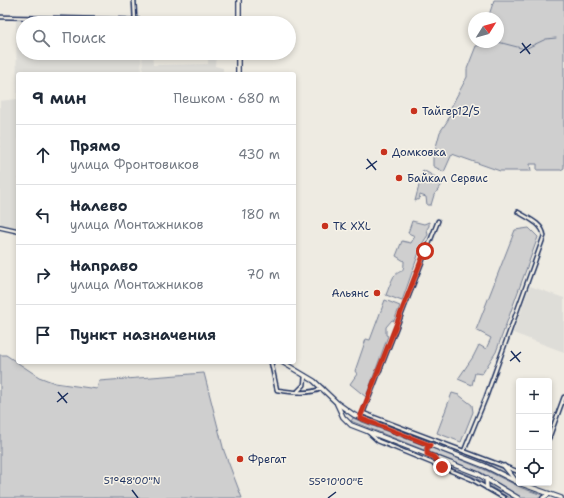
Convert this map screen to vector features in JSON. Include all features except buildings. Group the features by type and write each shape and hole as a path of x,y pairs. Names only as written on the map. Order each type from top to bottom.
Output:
{"main road":[{"path":"239,16 240,0"},
{"path":"238,60 238,72"},
{"path":"0,227 16,231"},
{"path":"286,364 304,374 322,388 337,403 354,415 485,466 516,482"},
{"path":"337,403 343,417 350,423 366,431 486,478 518,498"},
{"path":"350,423 350,418 354,415"},
{"path":"427,454 427,448 430,445"},
{"path":"434,457 442,467"},
{"path":"504,466 516,481"},
{"path":"486,478 487,488"},
{"path":"525,486 561,498"},
{"path":"543,498 549,494"}],"street":[{"path":"134,0 135,16"},
{"path":"0,17 16,17"},
{"path":"464,451 486,397 544,236 541,227 518,212"},
{"path":"360,418 438,221"},
{"path":"270,364 277,390 297,392 317,391 322,388"},
{"path":"297,392 304,385 306,380 304,374"},
{"path":"552,430 564,396"},
{"path":"363,413 516,471"},
{"path":"374,423 380,420"},
{"path":"366,431 378,441 472,479 504,498"}],"shaded area":[{"path":"494,0 564,0 564,168 561,170 537,170 537,164 530,164 531,171 500,171 452,154 444,172 433,166 433,158 440,132 448,120 452,105 467,77 467,69 475,48 504,48 504,12 490,12"},
{"path":"16,60 141,60 142,72 17,72"},
{"path":"142,60 153,60 153,65 208,64 208,60 216,60 215,66 223,68 223,72 143,72"},
{"path":"16,99 16,230 0,226 0,101"},
{"path":"423,170 444,182 434,195 431,205 427,205 426,197 420,195 419,199 415,201"},
{"path":"412,221 424,224 429,222 427,229 428,235 422,244 402,301 386,295 394,276 403,270 404,261 396,256 402,241 411,243 415,236 408,233"},
{"path":"529,228 538,237 496,352 482,374 475,373 472,385 458,379 473,357 479,345 486,349 491,338 476,330 515,230"},
{"path":"530,286 564,298 564,352 513,333"},
{"path":"385,300 400,306 394,321 392,320 386,327 386,335 388,336 366,397 350,384 357,374 355,371 366,339 370,340"},
{"path":"0,355 6,355 16,362 16,364 20,364 39,377 55,383 97,389 99,381 204,373 224,451 242,498 0,498"},
{"path":"452,393 459,395 472,405 473,412 461,442 437,433"},
{"path":"353,418 426,446 424,450 351,421"},
{"path":"382,423 501,467 511,477 490,465 380,424"},
{"path":"373,435 435,459 437,463 389,444"},
{"path":"430,447 483,469 516,486 542,495 540,498 521,498 482,473 429,452"},
{"path":"438,460 473,474 484,480 485,483 472,476 441,464"},
{"path":"489,483 513,498 509,498 490,486"}],"waterway":[{"path":"504,44 525,49 546,39 556,38"}],"place":[{"name":"Тайгер12/5","path":"414,111"},
{"name":"Домковка","path":"384,152"},
{"name":"Байкал Сервис","path":"399,178"},
{"name":"ТК XXL","path":"325,226"},
{"name":"Альянс","path":"377,293"},
{"name":"Фрегат","path":"240,459"}],"route":[{"path":"425,251 368,401 360,418 430,445 427,448 427,454 434,457 442,467"}]}
